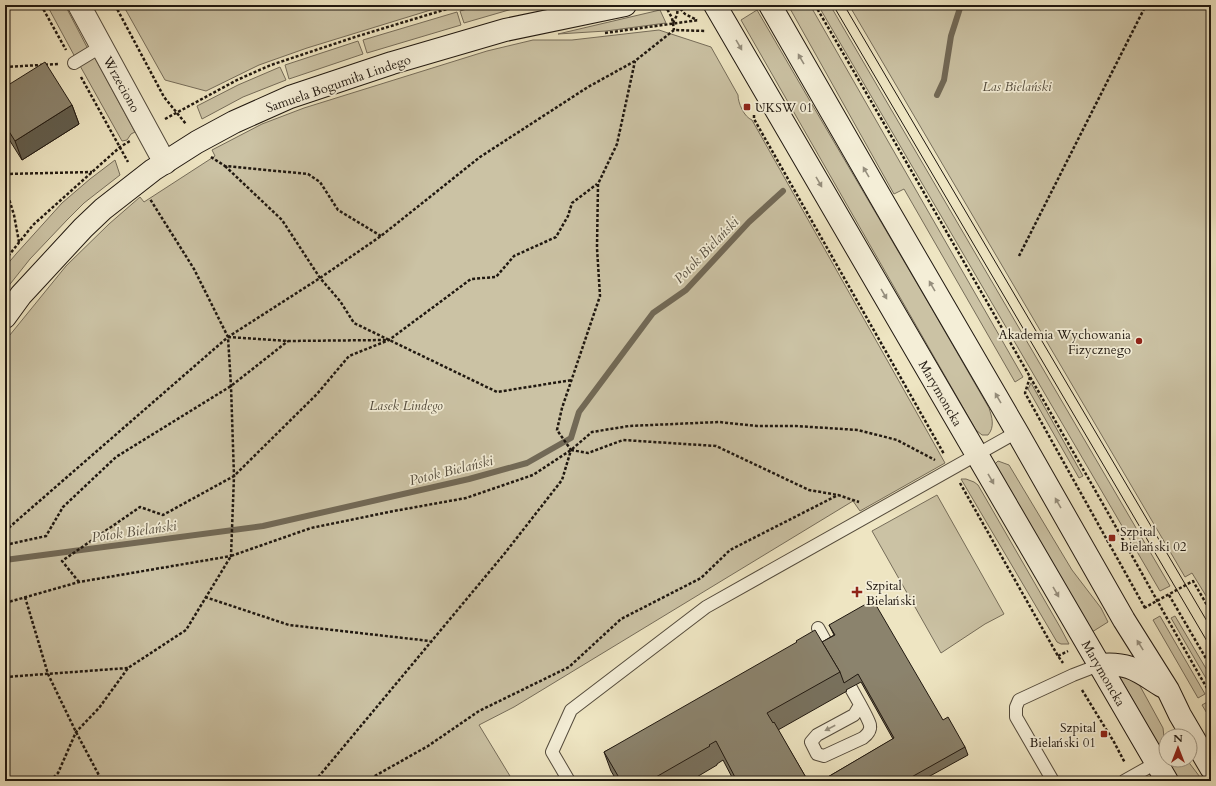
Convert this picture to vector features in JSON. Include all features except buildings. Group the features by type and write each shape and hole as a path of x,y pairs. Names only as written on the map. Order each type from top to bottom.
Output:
{"main road":[{"name":"Wrzeciono","path":"79,5 165,162"},
{"name":"Samuela Bogumiła Lindego","path":"505,30 558,5"},
{"name":"Samuela Bogumiła Lindego","path":"5,317 22,295 83,228 103,209 165,162 197,142 256,111 296,94 392,63 505,30 625,5"},
{"name":"Marymoncka","path":"715,5 1099,665 1158,757"},
{"path":"770,5 885,206 1018,432 1124,620 1168,690 1180,715 1211,768"},
{"path":"1099,665 1113,663 1131,667 1168,690"},
{"path":"1176,728 1180,715"}],"lane":[{"path":"74,63 102,46"},
{"path":"569,781 552,752 571,710 706,607 1018,432"},
{"path":"818,628 828,646"},
{"path":"1053,781 1016,717 1016,707 1019,700 1073,675 1099,665"},
{"path":"851,688 860,705 870,725 868,734 863,738 824,756 817,754 812,742 817,735 854,715 860,705"},
{"path":"1128,779 1158,767"}],"path":[{"path":"41,5 138,181 194,269 228,337 234,476 231,556 186,630 128,668 99,708 76,732 58,773 50,781"},
{"path":"115,5 164,97 190,129 204,153 225,166 282,220 320,278 340,301 354,323 436,364 497,392 572,380"},
{"path":"665,5 672,18 674,30"},
{"path":"815,5 1030,376 1093,486 1167,621 1211,695"},
{"path":"1018,256 1146,5"},
{"path":"673,23 677,15 678,7"},
{"path":"673,23 699,20"},
{"path":"5,531 228,337 320,278 381,236 480,157 588,87 635,61 674,30 705,32"},
{"path":"635,61 617,144 598,184 597,248 600,296 562,408 557,430 571,450 588,453 623,440 716,446 809,490 838,495 881,509"},
{"path":"5,67 74,63"},
{"path":"755,113 754,119 1058,656 1073,675 1114,742 1128,779"},
{"path":"225,166 308,174 320,182 338,210 381,236"},
{"path":"5,174 92,172"},
{"path":"79,582 62,561 75,551 140,507 163,515 234,476 317,394 349,356 389,340 471,279 496,277 514,256 556,237 568,216 572,203 598,184"},
{"path":"5,186 14,215 19,242"},
{"path":"228,337 288,342 389,340"},
{"path":"5,545 46,536 63,507 116,456 231,386 288,342"},
{"path":"1030,376 1025,393 1145,608"},
{"path":"5,603 79,582 231,556 311,528 466,498 533,475 571,450 592,432 629,426 719,422 756,426 796,426 858,430 897,440 952,468"},
{"path":"315,781 430,641 495,565 562,480 571,450"},
{"path":"366,781 428,746 478,711 569,667 621,619 701,578 730,550 838,495"},
{"path":"1193,581 1211,612"},
{"path":"1169,595 1211,667"},
{"path":"26,597 48,674 102,781"},
{"path":"205,597 289,625 430,641"},
{"path":"5,677 128,668"},
{"path":"1002,781 1008,778"}],"green space":[{"path":"123,5 447,5 307,48 259,65 206,91 165,80"},
{"path":"481,5 526,5 464,23 460,11"},
{"path":"788,5 810,5 1023,377 1015,382 904,189 894,194"},
{"path":"818,5 830,5 1170,586 1160,591"},
{"name":"Las Bielański","path":"849,5 1211,5 1211,604 1192,573 1185,577"},
{"path":"48,7 66,7 88,49 75,57"},
{"path":"660,10 666,23 606,31 558,34"},
{"path":"757,10 989,408 992,418 992,429 988,435 982,435 976,430 741,20"},
{"path":"457,12 461,25 367,53 363,40"},
{"name":"Lasek Lindego","path":"659,30 711,47 738,95 742,109 746,116 752,120 945,463 860,511 853,501 514,707 479,725 513,781 5,781 5,341 66,266 109,224 140,197 144,202 215,156 212,150 262,124 304,108 487,51 533,40 572,40"},
{"path":"358,41 363,54 289,79 285,65"},
{"path":"94,56 135,132 131,134 127,140 122,141 79,64"},
{"path":"280,67 286,80 243,97 202,119 197,106 238,85"},
{"path":"115,160 120,175 84,203 67,220 30,259 7,288 5,286 5,267 62,203"},
{"path":"1031,383 1083,476 1079,478 1028,389"},
{"path":"998,461 1009,465 1072,570 1101,608 1108,622 1092,632 995,464"},
{"path":"961,479 966,479 978,485 1069,644 1061,644 1057,642"},
{"path":"937,495 1004,614 985,624 941,653 872,531"},
{"path":"1160,616 1205,694 1198,698 1153,620"},
{"path":"1175,616 1211,677 1211,687 1171,618"},
{"path":"1118,674 1133,679 1140,686 1163,728 1158,728 1158,744"},
{"path":"1209,701 1211,705 1211,720 1202,705"},
{"path":"1171,768 1193,768 1203,781 1179,781"}],"waterway":[{"name":"Potok Bielański","path":"937,95 944,80 951,36 961,5"},
{"name":"Potok Bielański","path":"5,560 263,526 469,479 527,463 571,438 579,412 653,313 686,290 749,222 783,191"}],"tram line":[{"path":"833,5 1211,648"},
{"path":"844,5 1211,628"}],"place":[{"name":"UKSW 01","path":"747,107"},
{"name":"Akademia Wychowania Fizycznego","path":"1139,341"},
{"name":"Szpital Bielański 02","path":"1112,538"},
{"name":"Szpital Bielański","path":"857,592"},
{"name":"Szpital Bielański 01","path":"1104,734"}]}
